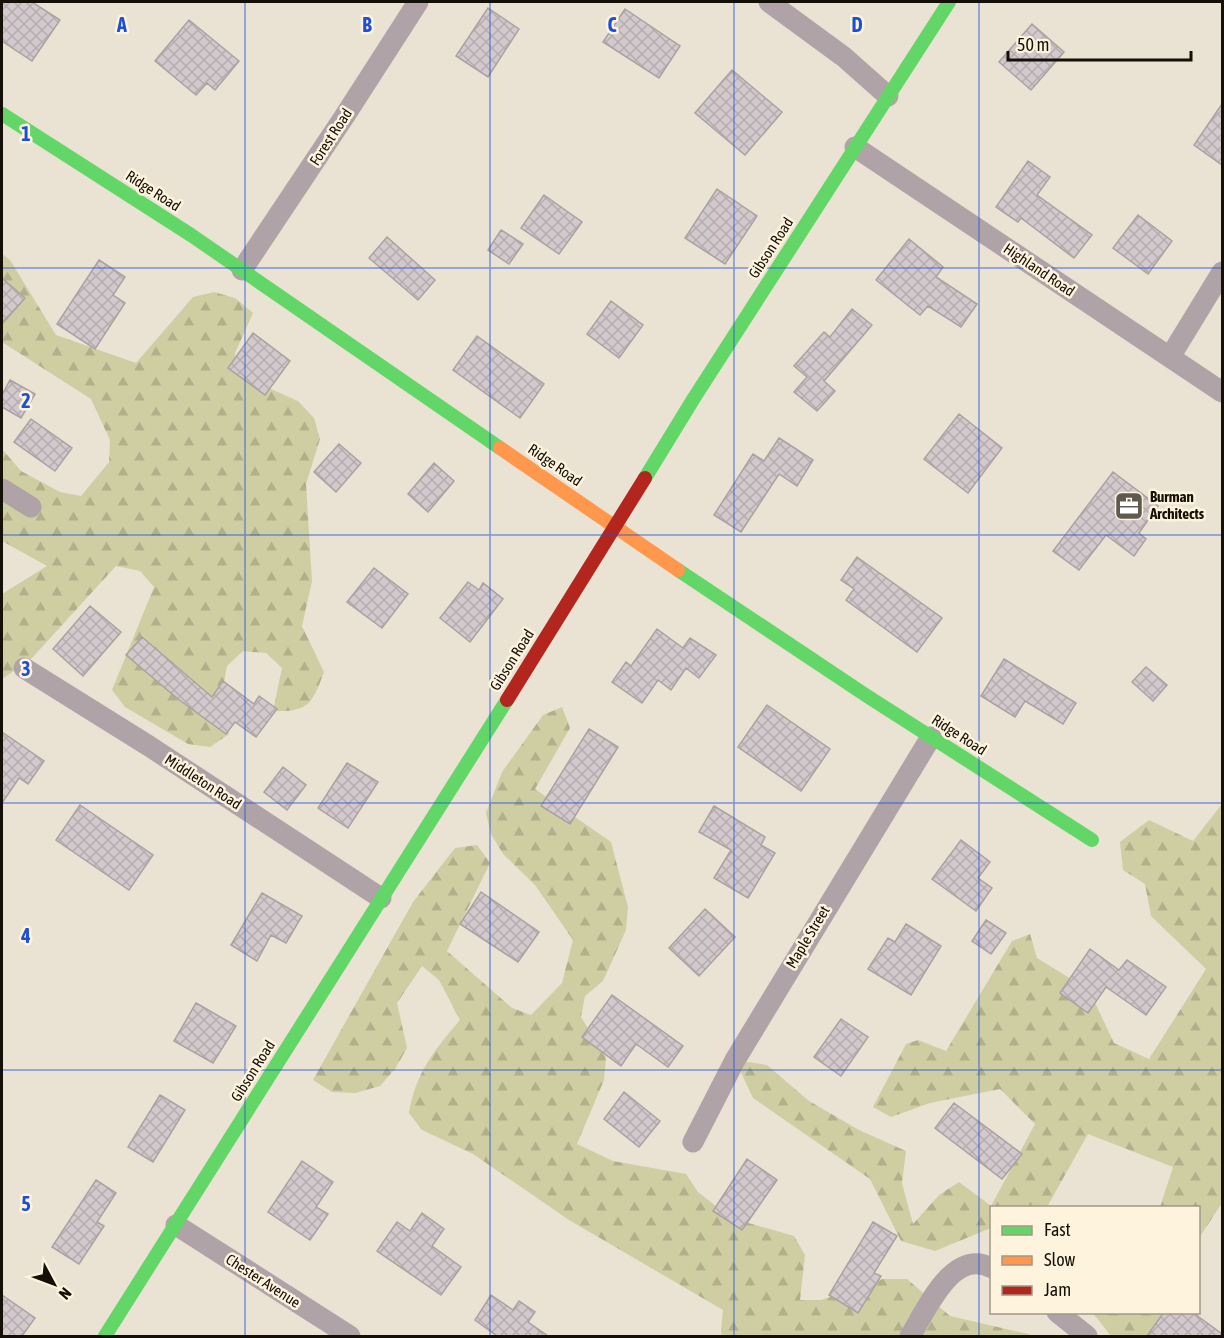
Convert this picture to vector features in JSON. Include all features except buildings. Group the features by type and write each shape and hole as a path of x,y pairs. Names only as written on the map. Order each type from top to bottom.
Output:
{"street":[{"name":"Forest Road","path":"242,270 418,2"},
{"path":"769,2 844,57 888,96"},
{"name":"Gibson Road","path":"105,1336 472,756 693,398 949,2"},
{"name":"Ridge Road","path":"2,114 191,235 701,586 1092,840"},
{"name":"Highland Road","path":"855,147 1222,392"},
{"path":"1170,357 1222,272"},
{"path":"2,489 31,507"},
{"name":"Middleton Road","path":"24,668 381,898"},
{"name":"Maple Street","path":"693,1142 735,1060 931,736"},
{"name":"Chester Avenue","path":"176,1225 350,1336"},
{"path":"910,1336 946,1279 958,1268 971,1263 990,1268"},
{"path":"1060,1314 1087,1336"}],"green space":[{"path":"2,254 10,260 56,335 136,363 193,297 214,292 235,298 253,313 235,353 239,375 298,401 314,418 320,439 306,484 312,581 302,626 324,672 316,692 307,704 294,710 273,711 282,668 266,653 243,651 227,666 223,688 229,734 210,747 188,744 125,707 112,690 154,587 140,571 116,566 31,659 2,679 2,594 47,566 2,541 2,449 21,471 60,492 81,496 109,462 110,440 91,399 2,342"},
{"path":"562,707 570,728 535,789 611,842 628,907 626,930 603,981 585,996 581,1017 606,1057 604,1080 577,1144 613,1161 686,1174 698,1192 731,1218 794,1236 805,1255 800,1300 821,1300 883,1279 907,1279 950,1316 1036,1336 722,1336 723,1310 569,1220 473,1154 422,1130 409,1113 416,1086 434,1052 460,1020 439,980 422,966 397,1003 407,1048 395,1069 380,1086 355,1093 332,1092 313,1080 413,902 455,848 477,845 490,863 447,951 512,1008 531,1015 562,983 573,940 535,885 503,854 491,834 486,813 502,772 543,715"},
{"path":"1222,804 1222,1203 1200,1236 1200,1206 1160,1206 1173,1167 1088,1134 1048,1206 991,1206 1035,1124 1000,1089 930,1103 891,1117 873,1107 906,1044 918,1040 946,1051 1012,941 1030,934 1037,958 1089,990 1114,1043 1149,1059 1206,969 1151,916 1145,884 1123,870 1120,842 1149,820 1193,841"},
{"path":"735,1060 767,1065 809,1101 859,1130 906,1151 902,1183 913,1224 939,1195 959,1182 991,1206 990,1228 935,1251 901,1241 870,1179 753,1098"},
{"path":"1094,1314 1166,1314 1155,1336 1111,1336"}],"traffic: fast":[{"path":"645,478 949,2"},
{"path":"2,114 191,235 500,448"},
{"path":"678,570 867,696 1092,840"},
{"path":"105,1336 507,700"}],"traffic: slow":[{"path":"500,448 678,570"}],"traffic: jam":[{"path":"507,700 645,478"}],"place":[{"name":"Burman Architects","path":"1129,506"}]}
